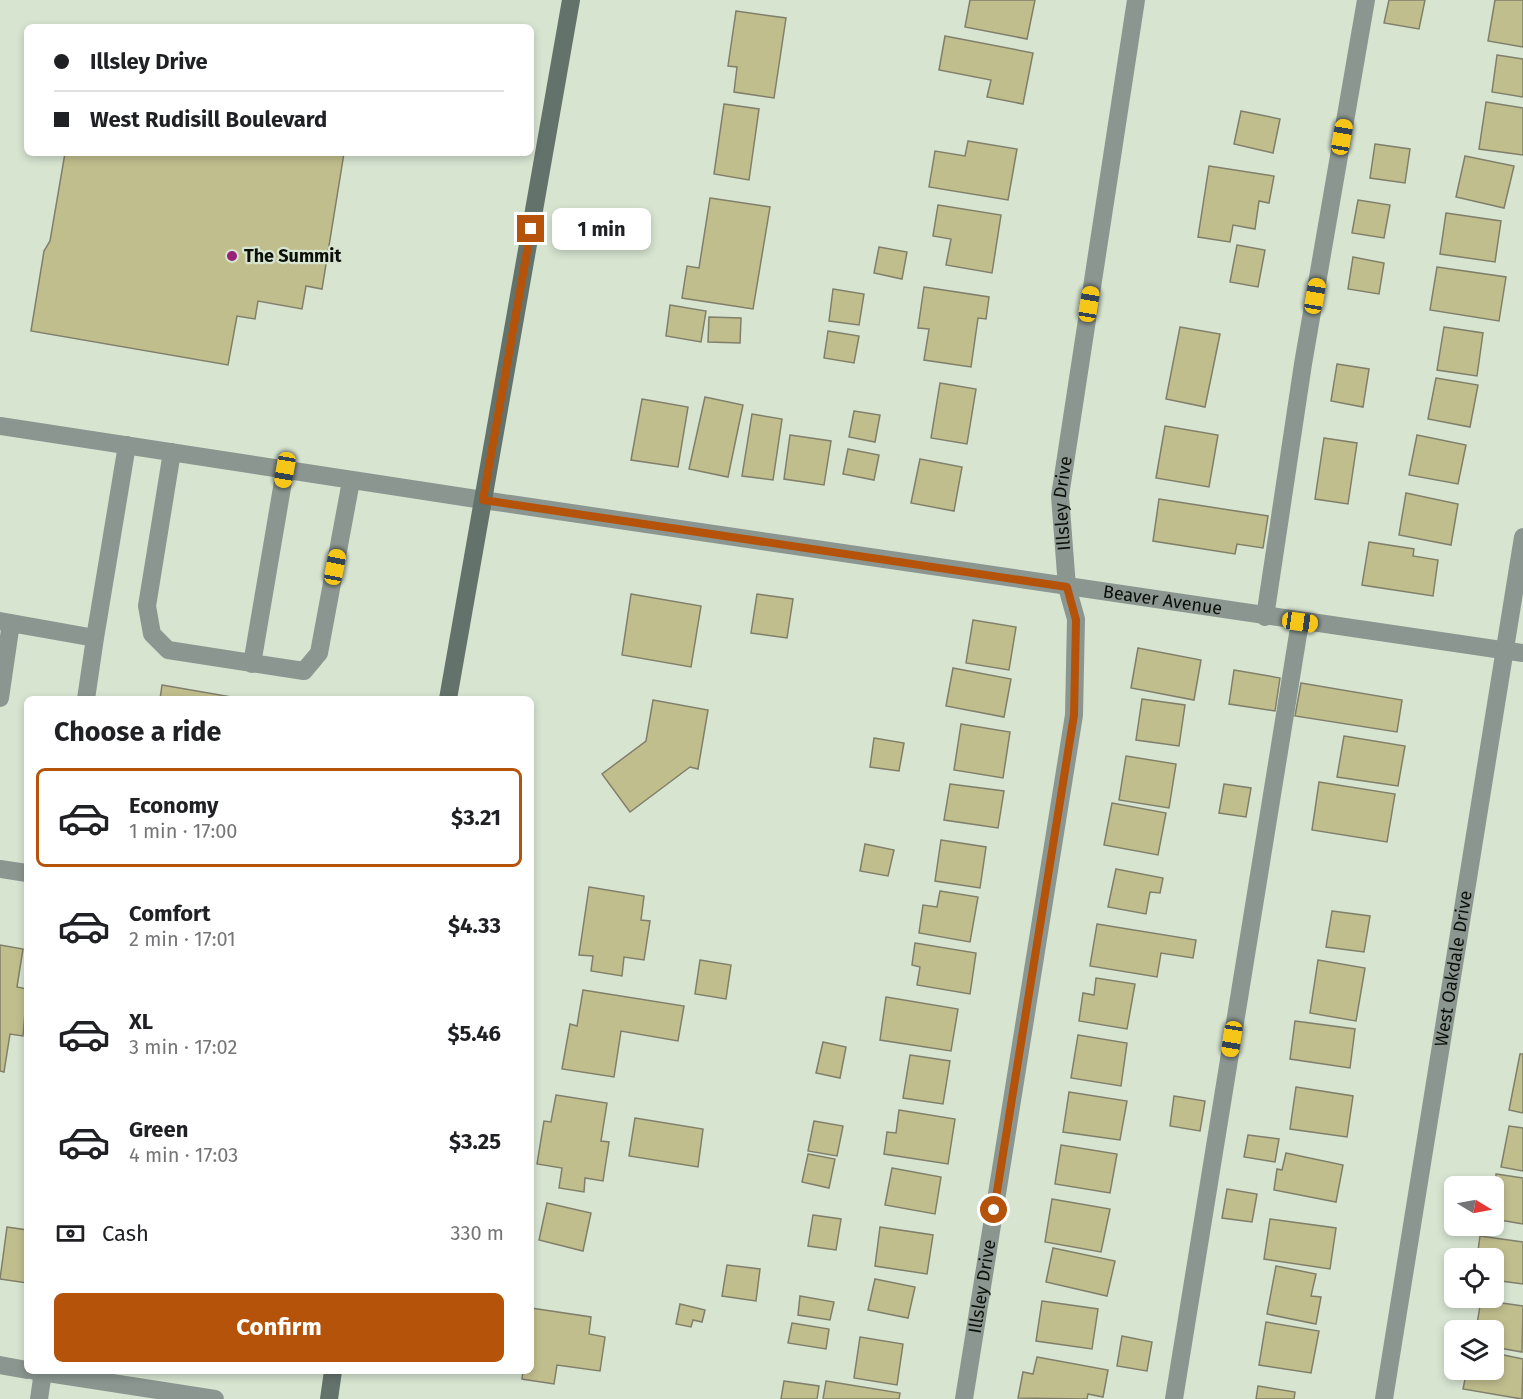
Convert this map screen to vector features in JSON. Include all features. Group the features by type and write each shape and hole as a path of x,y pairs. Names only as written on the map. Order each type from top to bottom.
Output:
{"street":[{"path":"449,696 570,0"},
{"name":"Illsley Drive","path":"964,1399 1074,715 1076,620 1067,587 1060,496 1136,0"},
{"path":"1265,617 1304,364 1366,0"},
{"name":"Beaver Avenue","path":"0,426 351,481 1265,617 1523,653"},
{"path":"86,696 127,445"},
{"path":"172,452 147,606 152,634 168,650 252,664 303,671 319,653 351,481"},
{"path":"252,664 285,470"},
{"name":"West Oakdale Drive","path":"1384,1399 1523,537"},
{"path":"0,698 5,622 95,638"},
{"path":"1174,1399 1300,622"},
{"path":"0,869 24,873"},
{"path":"0,1365 24,1369"},
{"path":"35,1374 39,1399"},
{"path":"54,1374 214,1399"},
{"path":"329,1399 333,1374"}],"building":[{"path":"970,0 1035,0 1027,39 965,27"},
{"path":"1389,0 1425,0 1419,29 1384,23"},
{"path":"1495,0 1523,0 1523,47 1488,41"},
{"path":"736,11 786,18 774,98 734,92 737,67 728,66"},
{"path":"945,36 1033,53 1023,104 987,97 991,80 939,70"},
{"path":"1497,55 1523,59 1523,97 1492,92"},
{"path":"1486,102 1523,108 1523,155 1479,149"},
{"path":"724,104 759,109 749,180 714,174"},
{"path":"1241,111 1280,119 1273,153 1234,144"},
{"path":"968,141 1017,149 1008,200 929,187 935,151 965,156"},
{"path":"1375,144 1410,149 1405,183 1370,178"},
{"path":"64,156 344,156 322,289 306,286 302,309 258,301 255,319 237,316 228,365 31,331 44,251 50,241"},
{"path":"1465,156 1514,166 1504,208 1456,197"},
{"path":"1209,166 1274,176 1269,203 1259,201 1255,229 1233,225 1230,242 1198,237"},
{"path":"710,198 770,207 753,309 682,298 687,266 699,268"},
{"path":"1358,200 1390,205 1384,238 1352,233"},
{"path":"938,205 1001,215 992,273 946,265 951,239 933,236"},
{"path":"1446,213 1501,221 1495,262 1440,254"},
{"path":"1237,245 1265,250 1258,287 1230,282"},
{"path":"879,247 907,252 902,279 874,273"},
{"path":"1353,257 1384,263 1379,294 1348,289"},
{"path":"1437,267 1506,277 1499,321 1430,310"},
{"path":"924,287 989,297 986,319 978,318 971,367 924,360 929,329 918,328"},
{"path":"833,289 864,294 859,325 829,321"},
{"path":"670,305 706,311 701,342 666,336"},
{"path":"709,317 741,318 740,343 708,342"},
{"path":"1180,327 1220,334 1205,407 1166,399"},
{"path":"1444,327 1483,333 1477,376 1437,370"},
{"path":"828,331 859,336 854,363 824,358"},
{"path":"1337,364 1369,369 1363,407 1331,401"},
{"path":"1436,378 1478,385 1470,427 1428,419"},
{"path":"940,383 976,389 967,444 931,438"},
{"path":"705,397 743,405 728,477 689,469"},
{"path":"642,399 688,407 678,467 631,460"},
{"path":"854,411 880,415 875,442 849,437"},
{"path":"752,414 782,419 773,480 742,476"},
{"path":"1165,426 1218,435 1209,487 1156,478"},
{"path":"790,435 831,441 824,485 784,479"},
{"path":"1417,435 1466,445 1458,484 1409,475"},
{"path":"1324,438 1357,443 1348,504 1315,499"},
{"path":"848,449 879,455 874,480 843,474"},
{"path":"920,459 962,467 954,511 911,503"},
{"path":"1406,493 1458,504 1451,545 1399,535"},
{"path":"1159,499 1268,516 1263,548 1237,544 1235,554 1153,541"},
{"path":"1369,542 1414,549 1413,556 1438,560 1433,596 1362,585"},
{"path":"631,594 701,606 691,667 622,655"},
{"path":"757,594 793,599 787,638 751,633"},
{"path":"973,620 1016,627 1009,670 966,663"},
{"path":"1138,648 1201,660 1194,700 1131,688"},
{"path":"953,668 1011,679 1004,717 946,706"},
{"path":"1234,670 1280,678 1275,711 1229,704"},
{"path":"1301,683 1402,700 1397,732 1295,716"},
{"path":"162,685 226,696 160,696"},
{"path":"1142,699 1185,705 1179,746 1136,740"},
{"path":"653,700 708,710 698,769 690,767 630,812 602,774 646,741"},
{"path":"961,724 1010,732 1003,778 954,770"},
{"path":"1344,736 1405,746 1398,786 1337,777"},
{"path":"874,738 904,743 899,771 870,767"},
{"path":"1126,756 1176,764 1169,808 1119,800"},
{"path":"1319,782 1395,794 1387,842 1312,830"},
{"path":"950,784 1004,791 998,828 944,820"},
{"path":"1224,784 1251,788 1246,817 1219,813"},
{"path":"1112,803 1166,813 1158,855 1104,845"},
{"path":"941,840 986,847 980,888 935,881"},
{"path":"865,844 894,850 888,876 860,871"},
{"path":"1116,869 1163,878 1160,893 1150,892 1146,914 1108,907"},
{"path":"589,887 644,896 641,920 650,921 644,960 624,957 622,976 591,971 593,956 579,955"},
{"path":"940,891 978,897 970,942 919,933 923,905 937,907"},
{"path":"1332,911 1370,916 1364,952 1326,947"},
{"path":"1097,924 1196,940 1193,958 1161,953 1157,977 1090,966"},
{"path":"915,943 976,953 970,994 917,985 920,967 912,965"},
{"path":"0,945 23,949 17,987 24,988 24,1024 23,1036 10,1034 4,1072 0,1071"},
{"path":"700,960 731,965 726,999 695,994"},
{"path":"1318,960 1365,968 1356,1021 1310,1013"},
{"path":"1096,978 1135,984 1127,1029 1079,1021 1083,993 1094,995"},
{"path":"583,990 684,1006 678,1041 621,1031 614,1077 562,1069 570,1024 577,1026"},
{"path":"886,997 958,1009 951,1051 880,1040"},
{"path":"1295,1021 1355,1029 1350,1068 1290,1059"},
{"path":"1078,1035 1127,1043 1121,1086 1071,1078"},
{"path":"823,1042 846,1047 840,1078 816,1073"},
{"path":"1520,1054 1523,1054 1523,1113 1509,1110"},
{"path":"910,1055 950,1061 943,1104 903,1098"},
{"path":"1296,1087 1353,1096 1347,1137 1290,1129"},
{"path":"1069,1092 1127,1101 1120,1140 1063,1132"},
{"path":"556,1095 607,1103 601,1141 609,1142 603,1181 585,1178 584,1192 559,1188 562,1168 537,1164 544,1121 551,1122"},
{"path":"1174,1096 1205,1101 1200,1131 1170,1126"},
{"path":"899,1110 955,1119 948,1164 884,1154 887,1132 896,1133"},
{"path":"635,1118 703,1129 698,1167 629,1156"},
{"path":"814,1121 843,1126 837,1156 808,1151"},
{"path":"1509,1126 1523,1128 1523,1171 1501,1167"},
{"path":"1248,1135 1279,1139 1275,1162 1244,1157"},
{"path":"1061,1145 1117,1154 1110,1193 1055,1184"},
{"path":"1286,1153 1343,1165 1336,1202 1274,1190 1277,1169 1282,1170"},
{"path":"808,1154 835,1159 829,1188 802,1182"},
{"path":"892,1168 941,1177 935,1214 885,1205"},
{"path":"1496,1174 1523,1178 1523,1224 1504,1221 1504,1176 1496,1176"},
{"path":"1227,1189 1257,1194 1252,1222 1222,1218"},
{"path":"1052,1199 1110,1209 1101,1252 1045,1242"},
{"path":"547,1203 591,1213 583,1251 539,1240"},
{"path":"813,1215 841,1219 836,1250 808,1246"},
{"path":"1270,1219 1336,1228 1330,1269 1264,1259"},
{"path":"7,1227 24,1230 24,1283 0,1279"},
{"path":"880,1227 933,1235 927,1274 875,1266"},
{"path":"1480,1236 1523,1242 1523,1284 1504,1281 1504,1248 1478,1248"},
{"path":"1053,1248 1115,1261 1107,1296 1046,1282"},
{"path":"727,1265 760,1269 756,1301 722,1296"},
{"path":"1276,1266 1316,1274 1311,1296 1321,1297 1316,1324 1267,1314"},
{"path":"875,1279 915,1287 908,1318 868,1310"},
{"path":"800,1296 834,1302 830,1320 798,1315"},
{"path":"1042,1301 1098,1309 1092,1349 1036,1341"},
{"path":"1504,1303 1523,1306 1522,1352 1504,1349 1504,1320 1478,1320 1480,1308 1504,1308"},
{"path":"680,1304 705,1310 702,1322 693,1320 691,1327 676,1324"},
{"path":"534,1308 591,1317 589,1334 605,1337 600,1371 557,1365 554,1384 522,1379 523,1374 534,1374"},
{"path":"1266,1322 1319,1331 1311,1373 1259,1365"},
{"path":"792,1323 829,1329 826,1349 788,1343"},
{"path":"1122,1336 1152,1342 1147,1371 1117,1366"},
{"path":"860,1337 903,1344 897,1385 854,1378"},
{"path":"1504,1355 1523,1359 1522,1399 1463,1389 1465,1380 1504,1380"},
{"path":"1037,1357 1108,1370 1103,1397 1088,1394 1087,1399 1018,1398 1023,1372 1033,1374"},
{"path":"784,1381 819,1386 817,1399 781,1399"},
{"path":"826,1381 900,1393 899,1399 823,1399"},
{"path":"1258,1386 1295,1392 1294,1399 1256,1399"}],"place":[{"name":"The Summit","path":"232,256"}],"route":[{"path":"531,229 483,500 1067,587 1076,620 1074,715 994,1210"}]}
